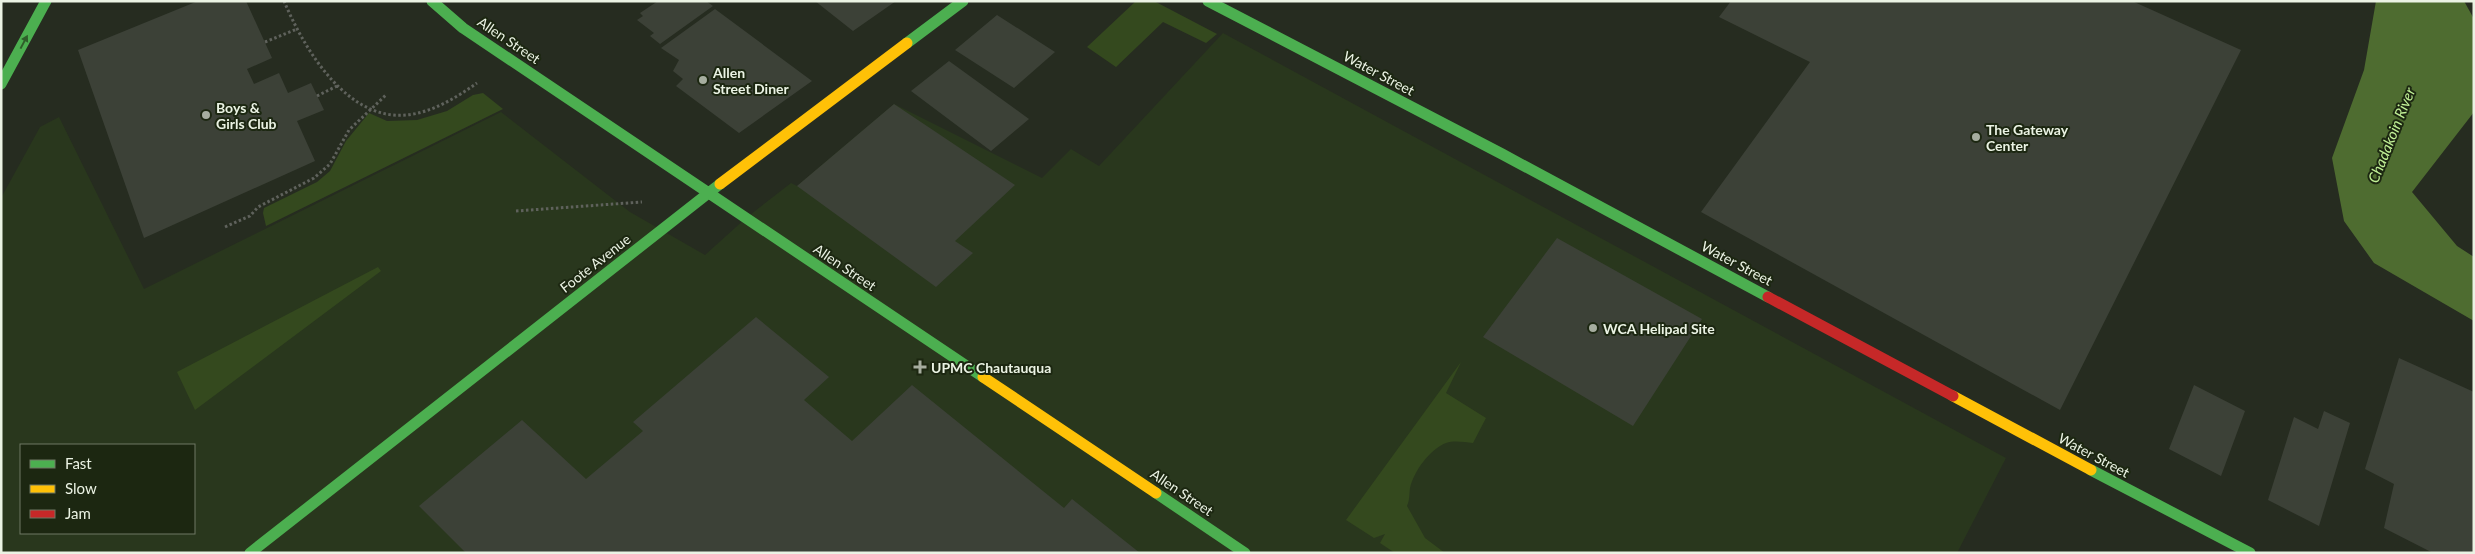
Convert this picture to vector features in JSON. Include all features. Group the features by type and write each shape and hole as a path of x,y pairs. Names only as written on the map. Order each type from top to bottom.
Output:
{"main road":[{"path":"1,84 46,1"},
{"name":"Allen Street","path":"432,1 463,28 1245,553"},
{"name":"Foote Avenue","path":"250,553 708,193 963,1"},
{"name":"Water Street","path":"1208,1 1502,154 2162,508 2250,553"}],"path":[{"path":"284,1 297,29 332,82 370,108 393,115 414,114 438,106 477,83"},
{"path":"264,42 297,29"},
{"path":"317,96 338,86"},
{"path":"225,227 250,216 258,207 314,178 330,164 349,130 370,108 387,94"},
{"path":"516,211 647,201"}],"shaded area":[{"path":"1136,1 1154,1 1217,34 1206,43 1163,22 1116,67 1087,47"},
{"name":"UPMC Chautauqua","path":"1223,33 2006,458 1957,553 1,553 1,198 40,127 59,117 144,289 501,112 630,212 705,255 746,218 791,183 797,186 894,104 1042,178 1071,149 1099,166"},
{"path":"483,93 503,109 266,226 263,213 264,208 317,182 330,171 346,141 369,113 387,121 417,120 447,111 473,95"},
{"path":"378,267 381,271 195,410 177,372"},
{"path":"1461,362 1446,393 1486,418 1473,443 1449,442 1440,446 1429,455 1412,481 1407,506 1425,538 1445,553 1395,553 1380,543 1385,534 1374,538 1346,520"}],"water":[{"name":"Chadakoin River","path":"2376,1 2464,1 2474,19 2474,112 2412,192 2457,246 2474,257 2474,321 2374,263 2344,221 2332,158 2364,70"}],"building":[{"name":"Boys & Girls Club","path":"198,1 246,1 272,58 247,69 254,84 279,73 288,93 311,83 324,110 297,121 315,161 144,238 78,50"},
{"path":"658,1 706,1 713,6 660,44 650,36 654,33 637,20 643,16 640,13"},
{"path":"815,1 896,1 853,31"},
{"name":"The Gateway Center","path":"1731,1 2132,1 2241,50 2060,410 1701,212 1810,62 1719,17"},
{"path":"715,9 812,81 739,133 676,86 683,79 673,71 679,60 661,48"},
{"path":"997,15 1055,52 1014,88 955,50"},
{"path":"949,61 1029,119 991,151 911,91"},
{"path":"894,104 1015,185 955,241 973,253 936,287 797,186"},
{"name":"WCA Helipad Site","path":"1557,238 1702,319 1633,426 1483,337"},
{"path":"756,317 829,377 804,400 852,441 912,385 1064,508 1072,499 1140,553 466,553 419,506 522,420 586,479 643,431 633,422"},
{"path":"2399,358 2474,392 2474,553 2433,553 2384,528 2394,484 2365,469"},
{"path":"2194,385 2245,411 2221,476 2169,449"},
{"path":"2324,411 2350,423 2319,526 2268,500 2294,417 2318,429"}],"traffic: fast":[{"path":"1,84 46,1"},
{"path":"432,1 463,28 983,377"},
{"path":"907,43 963,1"},
{"path":"1208,1 1502,154 1768,297"},
{"path":"250,553 720,184"},
{"path":"2091,470 2250,553"},
{"path":"1156,493 1245,553"}],"traffic: slow":[{"path":"720,184 907,43"},
{"path":"983,377 1156,493"},
{"path":"1953,396 2091,470"}],"traffic: jam":[{"path":"1768,297 1953,396"}],"place":[{"name":"Allen Street Diner","path":"703,80"},
{"name":"Boys & Girls Club","path":"206,115"},
{"name":"The Gateway Center","path":"1976,137"},
{"name":"WCA Helipad Site","path":"1593,328"},
{"name":"UPMC Chautauqua","path":"920,367"}]}
